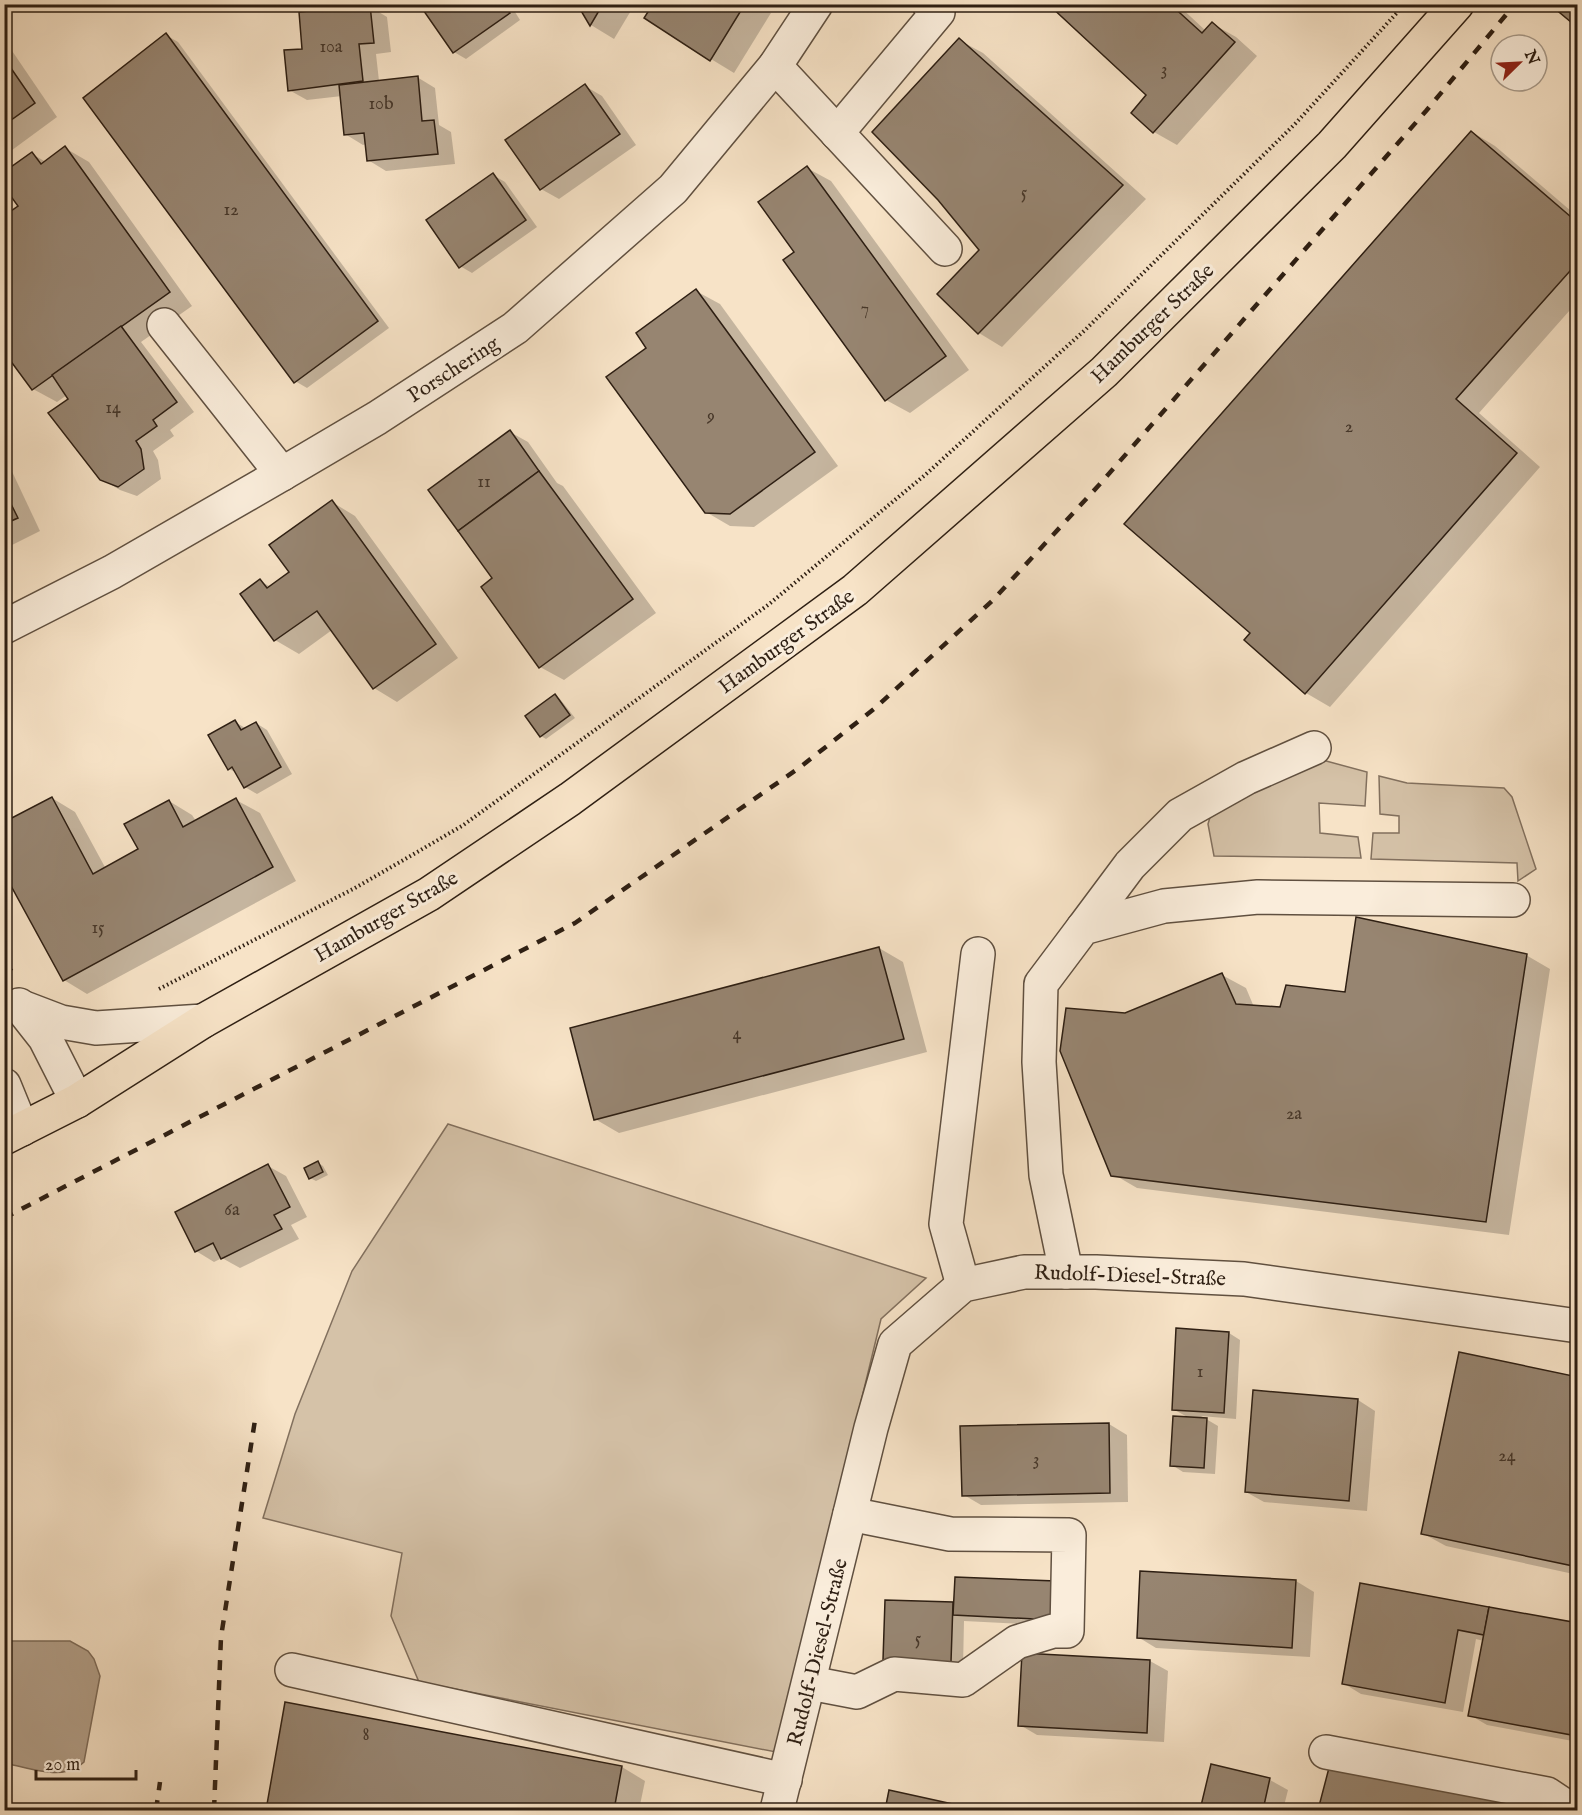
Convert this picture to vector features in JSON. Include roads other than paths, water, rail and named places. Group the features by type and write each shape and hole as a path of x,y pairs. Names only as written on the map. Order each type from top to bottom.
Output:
{"main road":[{"name":"Hamburger Straße","path":"13,1133 77,1101 203,1021 429,894 570,799 855,590 1104,372 1332,146 1457,4"}],"street":[{"name":"Porschering","path":"4,627 112,572 282,474 377,418 516,328 673,189 775,66 816,4"},
{"path":"837,133 938,12 928,4"},
{"path":"775,66 945,249"},
{"path":"164,326 282,474"},
{"path":"1066,1272 1046,1175 1039,1062 1041,984 1130,865 1180,815 1246,778 1314,748"},
{"path":"1083,928 1164,906 1258,897 1513,900"},
{"path":"963,1285 946,1224 978,954"},
{"path":"12,999 61,1022 96,1028 203,1021"},
{"path":"12,999 45,1038 77,1101"},
{"path":"4,1085 13,1133"},
{"name":"Rudolf-Diesel-Straße","path":"781,1795 871,1428 895,1344 963,1285 1024,1272 1244,1279 1578,1326"},
{"path":"810,1683 857,1692 894,1674 963,1680 1017,1642 1053,1631 1067,1631 1070,1535 950,1534 850,1514"},
{"path":"292,1670 781,1795"},
{"path":"1326,1752 1547,1794 1572,1810"}],"railway":[{"path":"4,1218 575,923 799,768 874,709 993,600 1099,485 1426,111 1515,4"},
{"path":"214,1810 221,1637 255,1420"},
{"path":"156,1810 160,1782"}]}
